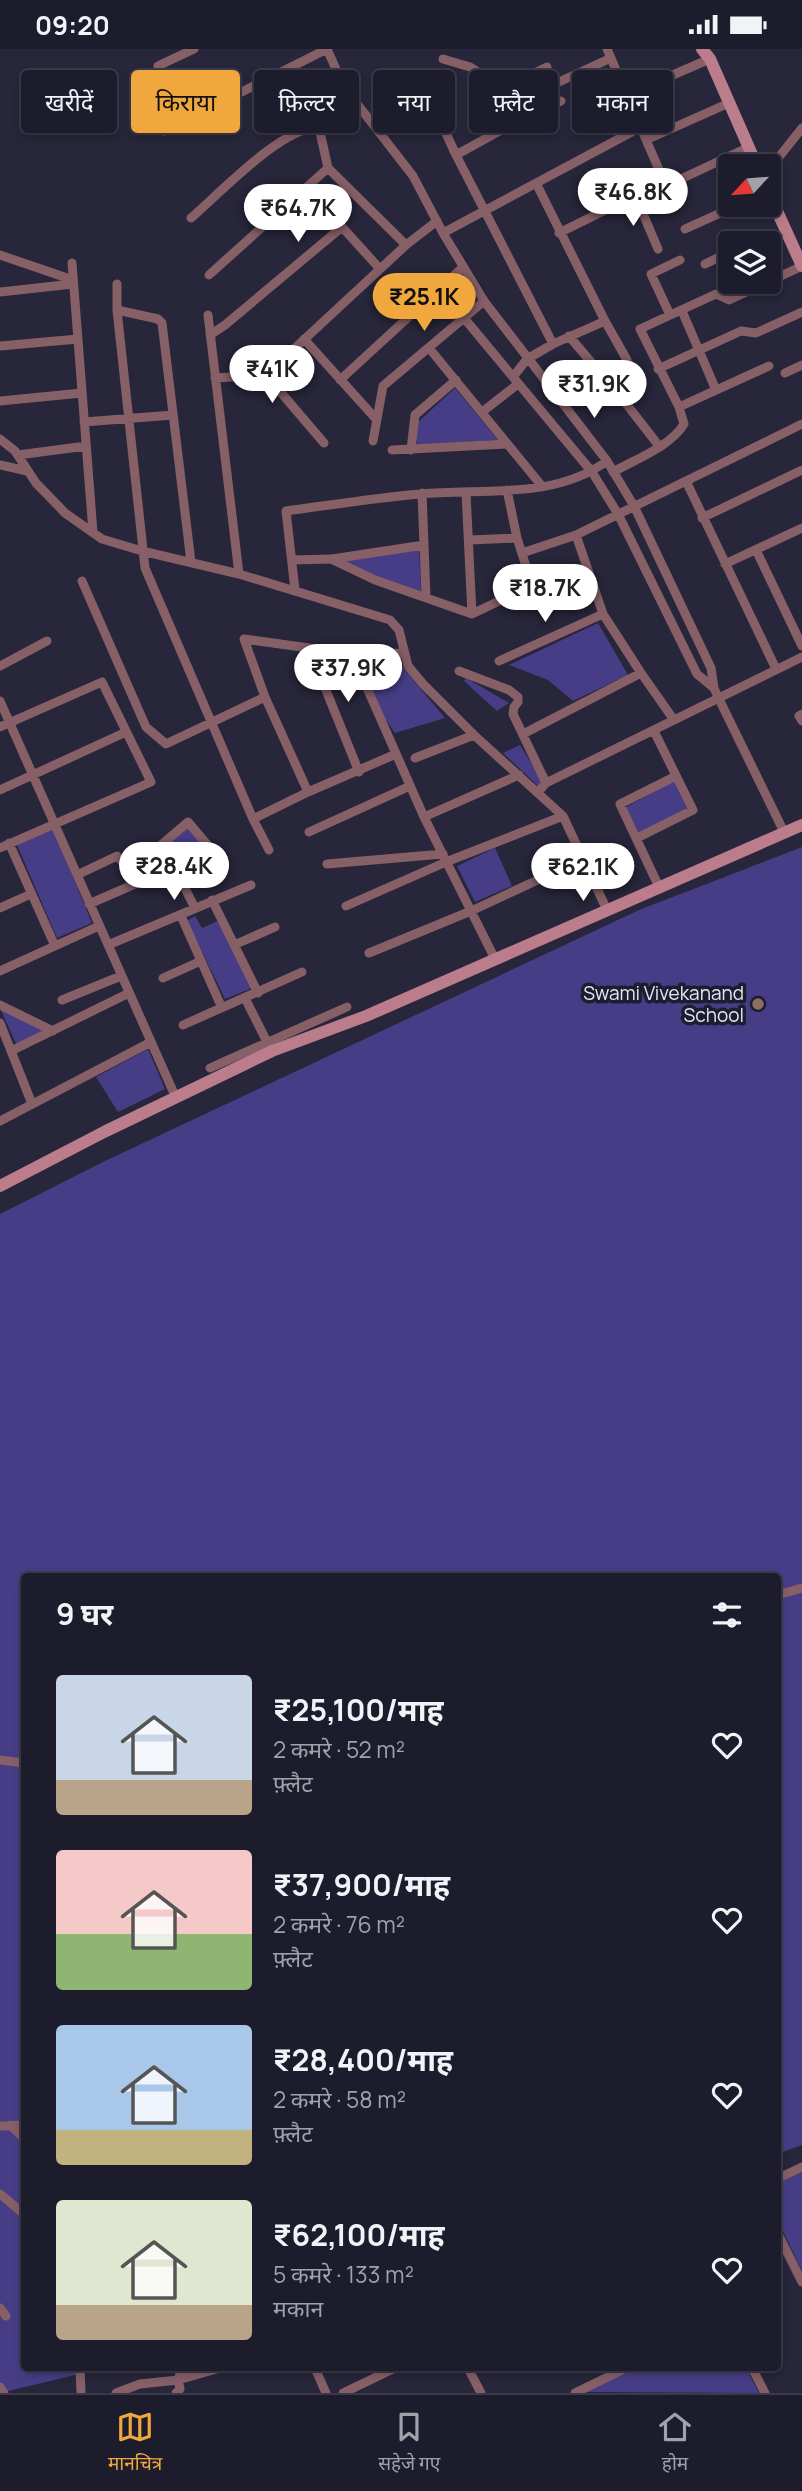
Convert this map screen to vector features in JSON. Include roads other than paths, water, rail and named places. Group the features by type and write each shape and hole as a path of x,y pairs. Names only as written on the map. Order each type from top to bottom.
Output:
{"street":[{"path":"160,70 159,66 194,49"},
{"path":"240,93 327,49 344,87 413,176 484,302 607,461 634,506 711,668 719,699 784,832"},
{"path":"672,70 703,53 747,154"},
{"path":"559,82 609,54"},
{"path":"443,59 477,70"},
{"path":"541,70 547,67"},
{"path":"646,140 727,104"},
{"path":"191,218 281,139 316,128 320,132 328,168 405,245"},
{"path":"781,155 802,128"},
{"path":"446,133 553,344"},
{"path":"456,155 496,133"},
{"path":"443,233 630,133"},
{"path":"643,133 666,186 746,149"},
{"path":"746,149 749,154"},
{"path":"209,275 328,168"},
{"path":"559,233 664,181"},
{"path":"536,183 559,233 627,360 618,383 624,401"},
{"path":"635,195 659,249"},
{"path":"685,229 718,214"},
{"path":"775,217 801,269"},
{"path":"779,217 801,269"},
{"path":"215,378 266,375 405,245 436,221"},
{"path":"210,335 342,227 380,269"},
{"path":"0,255 73,282"},
{"path":"705,264 718,258"},
{"path":"670,315 651,274 680,260"},
{"path":"72,263 93,532"},
{"path":"340,380 463,267"},
{"path":"781,277 801,269"},
{"path":"0,292 73,282"},
{"path":"117,284 117,310 145,568 253,820 269,850"},
{"path":"613,471 659,446 682,427 684,421 640,329 716,294 729,300 738,294"},
{"path":"373,441 383,386 484,302"},
{"path":"117,310 158,319 162,323 191,562"},
{"path":"682,311 716,390"},
{"path":"658,369 741,331 756,333 802,312"},
{"path":"208,315 239,574"},
{"path":"464,318 592,472 618,513 697,674 714,688"},
{"path":"482,412 516,381 527,359 569,336 605,321"},
{"path":"569,336 659,446"},
{"path":"0,346 78,339"},
{"path":"304,339 376,419"},
{"path":"429,348 541,485"},
{"path":"785,373 802,365"},
{"path":"679,407 769,366"},
{"path":"266,375 324,443"},
{"path":"411,450 415,415 456,380"},
{"path":"0,401 82,393"},
{"path":"84,422 173,415"},
{"path":"522,553 576,535 802,424"},
{"path":"0,439 18,455 27,471 65,513 102,539 239,574 390,620 399,630 408,666 422,684 562,815 585,858 607,910"},
{"path":"391,450 507,444"},
{"path":"18,455 86,446"},
{"path":"295,590 286,511 422,493 506,490 572,481 592,472 607,461"},
{"path":"1,466 27,471"},
{"path":"702,517 802,470"},
{"path":"686,481 776,669"},
{"path":"331,559 375,580 472,614 532,586 506,490"},
{"path":"422,493 426,597"},
{"path":"466,493 472,614"},
{"path":"725,564 802,528"},
{"path":"576,535 603,614 640,674 674,720"},
{"path":"470,540 517,538"},
{"path":"292,560 331,559 424,545"},
{"path":"756,550 802,646"},
{"path":"82,581 146,727 166,744 265,697"},
{"path":"499,661 603,614"},
{"path":"308,792 265,697 244,639 352,654 404,653"},
{"path":"0,666 47,641"},
{"path":"309,648 359,772"},
{"path":"352,654 424,817 495,959"},
{"path":"538,792 547,783 802,657"},
{"path":"459,671 516,695 519,700 513,710 547,783"},
{"path":"523,734 640,674"},
{"path":"0,727 102,682 151,782 4,846 31,894 55,946"},
{"path":"0,701 176,1098"},
{"path":"802,714 799,716 802,721"},
{"path":"637,838 693,810 654,731"},
{"path":"0,790 125,732"},
{"path":"415,758 474,735"},
{"path":"253,820 308,792 396,754"},
{"path":"424,817 519,775"},
{"path":"659,887 620,804 676,776"},
{"path":"309,832 410,786"},
{"path":"346,907 444,858 562,815"},
{"path":"89,904 174,867 210,848 188,822 132,870"},
{"path":"210,1068 372,1013 802,825"},
{"path":"77,875 117,856 141,880"},
{"path":"327,864 444,858"},
{"path":"369,953 471,911 585,858"},
{"path":"174,867 195,908"},
{"path":"108,946 251,885"},
{"path":"0,908 31,894"},
{"path":"212,900 258,993"},
{"path":"181,916 222,1008"},
{"path":"0,971 99,926"},
{"path":"234,945 275,927"},
{"path":"163,978 201,961"},
{"path":"183,1025 302,972"},
{"path":"62,1000 121,976"},
{"path":"12,1051 129,993"},
{"path":"245,998 269,1047"},
{"path":"0,1005 53,1031"},
{"path":"0,1186 176,1098 347,1007"},
{"path":"0,1023 32,1104"},
{"path":"0,1121 151,1042"},
{"path":"781,1594 802,1588"},
{"path":"0,1760 21,1763"},
{"path":"10,2125 21,2135"},
{"path":"0,2126 21,2125"},
{"path":"781,2177 802,2167"},
{"path":"0,2194 21,2212"},
{"path":"781,2240 801,2279"},
{"path":"80,2371 81,2393"},
{"path":"176,2393 180,2389 178,2381 181,2371"},
{"path":"116,2393 139,2384 178,2381 210,2371"},
{"path":"315,2371 326,2393"},
{"path":"344,2393 389,2371"},
{"path":"470,2371 481,2393"},
{"path":"581,2392 620,2371"},
{"path":"754,2371 765,2393"},
{"path":"0,2387 4,2393"}],"place":[{"name":"Swami Vivekanand School","path":"758,1004"}]}
